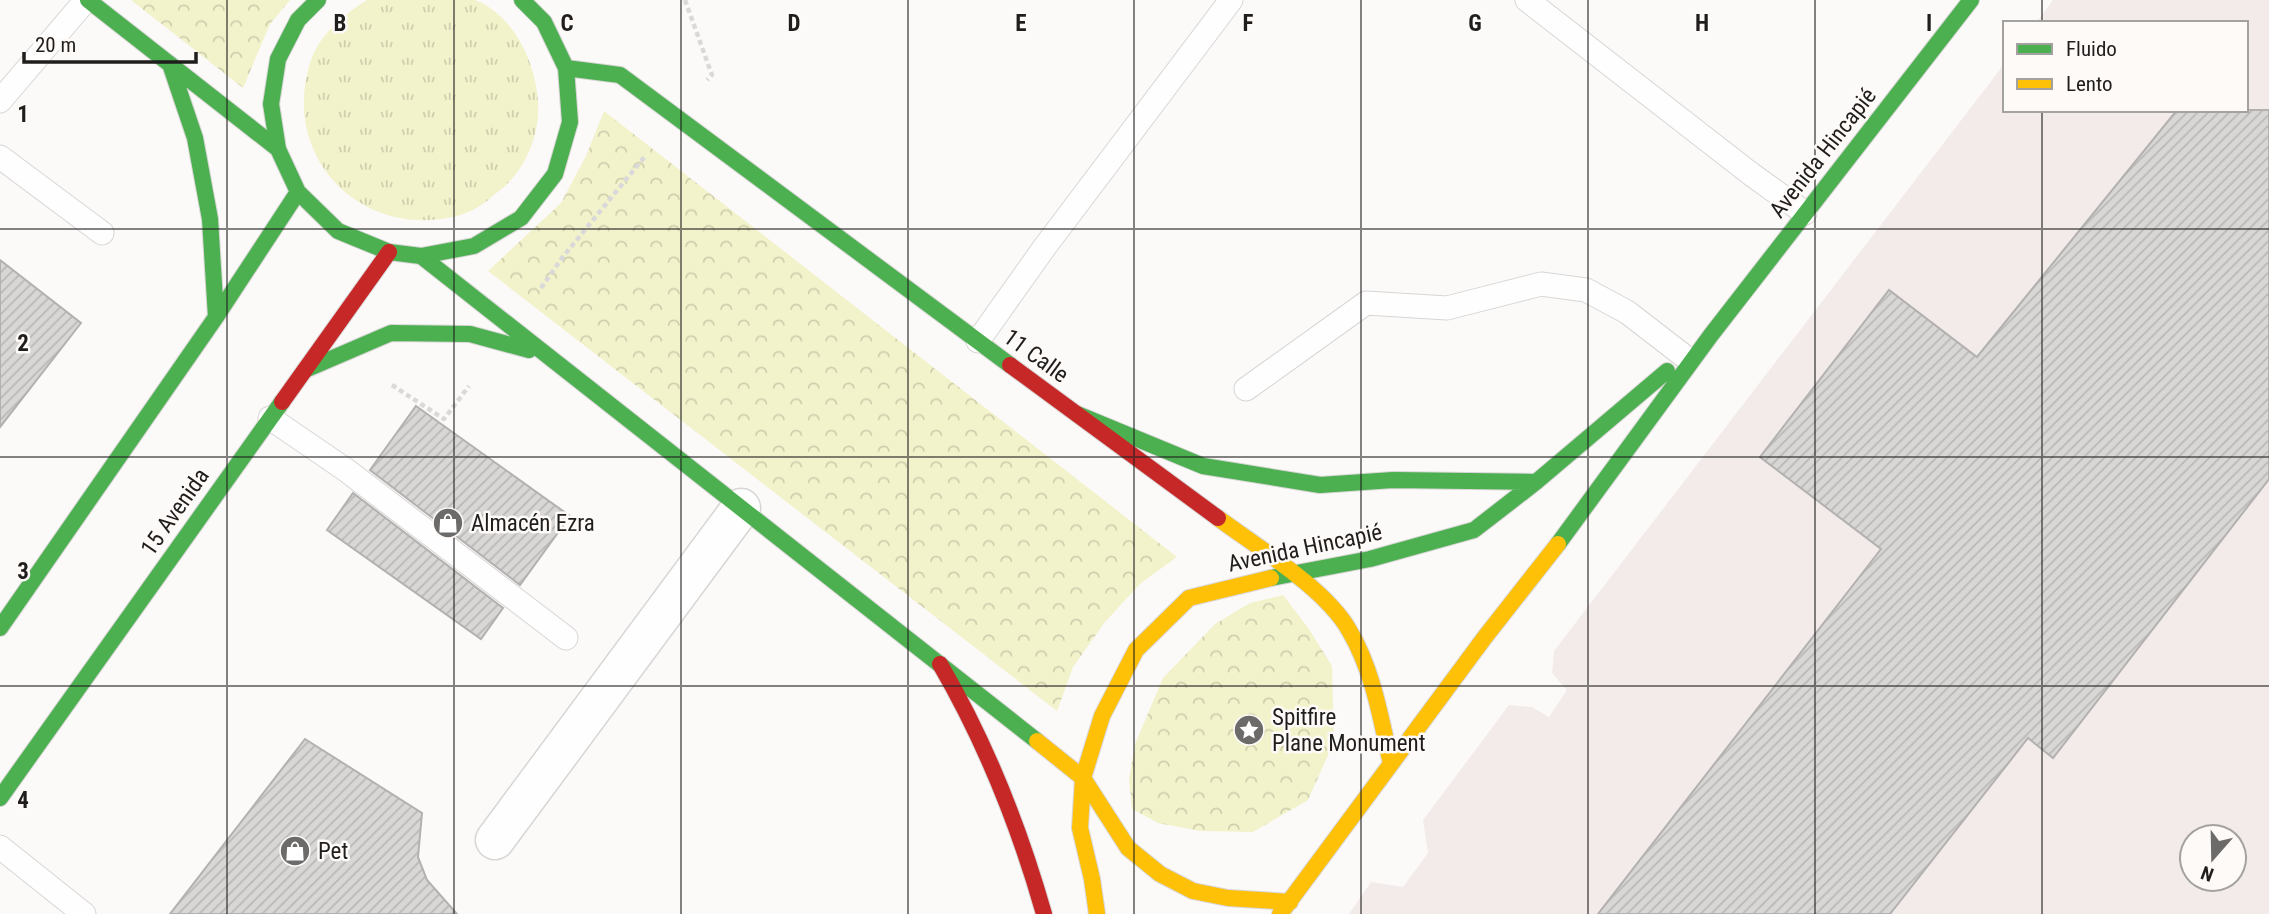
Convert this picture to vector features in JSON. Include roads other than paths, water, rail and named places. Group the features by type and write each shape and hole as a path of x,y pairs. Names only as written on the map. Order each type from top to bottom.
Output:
{"main road":[{"path":"87,0 278,149"},
{"path":"318,0 298,19 278,59 271,104 278,149 298,192 338,231 389,252 421,256 474,246 522,218 555,174 570,122 566,68 548,16 522,0"},
{"name":"Avenida Hincapié","path":"1285,908 1485,637 1548,558 1711,335 1971,0"},
{"path":"170,64 195,138 210,219 216,317"},
{"name":"11 Calle","path":"566,68 620,75 1291,573 1340,615 1355,641 1373,689 1391,764"},
{"path":"0,628 216,317 298,192"},
{"name":"15 Avenida","path":"0,799 389,252"},
{"path":"421,256 1083,778 1128,848 1160,874 1194,891 1285,908"},
{"path":"303,371 391,333 470,334 546,355"},
{"name":"Avenida Hincapié","path":"1097,914 1080,828 1083,778 1102,716 1136,650 1189,598 1291,573 1370,559 1474,530 1536,482 1711,335"},
{"path":"1077,415 1203,466 1320,485 1393,480 1536,482"},
{"path":"940,664 968,709 996,768 1028,854 1044,914"}],"street":[{"path":"495,840 741,508"}],"lane":[{"path":"0,101 87,0"},
{"path":"978,341 1044,248 1231,0"},
{"path":"1527,0 1805,213"},
{"path":"0,157 102,233"},
{"path":"1246,389 1366,303 1447,308 1541,284 1586,290 1627,312 1684,356"},
{"path":"270,418 346,470 566,638"},
{"path":"0,847 84,914"}],"place":[{"name":"Almacén Ezra","path":"448,523"},
{"name":"Spitfire Plane Monument","path":"1249,730"},
{"name":"Pet","path":"295,851"}]}
